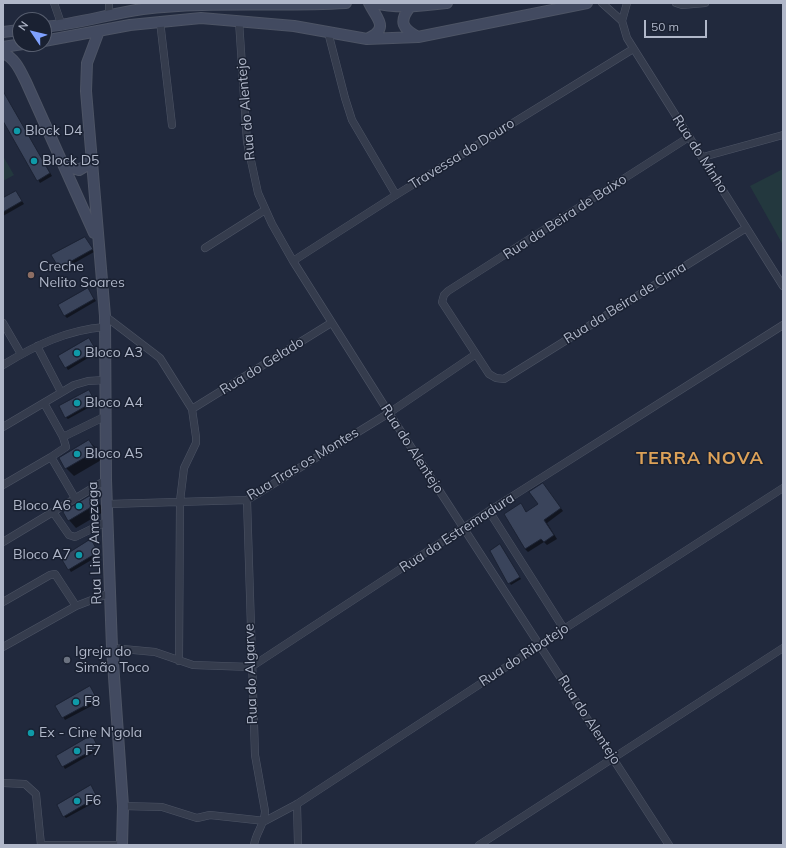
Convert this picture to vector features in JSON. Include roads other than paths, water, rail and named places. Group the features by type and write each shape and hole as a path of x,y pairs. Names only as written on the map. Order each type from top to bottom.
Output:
{"street":[{"path":"54,3 62,26"},
{"path":"109,16 110,3"},
{"path":"52,27 62,26 142,10 264,3 317,5 346,3"},
{"path":"366,39 374,36 380,24 380,18 369,3"},
{"path":"373,3 388,7 410,7 447,3"},
{"path":"52,39 99,30 160,21 201,18 294,26 366,39 418,37 587,3"},
{"path":"602,3 622,21 628,3"},
{"path":"676,3 682,6 705,3"},
{"path":"410,7 405,14 404,25 408,31 418,37"},
{"path":"160,21 172,125"},
{"name":"Rua do Alentejo","path":"239,21 247,142 252,168 265,210 293,261 331,323 669,845"},
{"name":"Rua do Minho","path":"622,21 627,38 633,49 703,157 783,286"},
{"name":"Rua Lino Amezaga","path":"99,30 87,63 86,77 91,156 105,316 106,480 112,648 123,806 122,845"},
{"path":"328,32 352,120 396,195"},
{"name":"Travessa do Douro","path":"293,261 396,195 633,49"},
{"name":"Rua Lino Amezaga","path":"3,53 9,55 15,62 33,94 98,241"},
{"path":"703,157 783,135"},
{"name":"Rua da Beira de Baixo","path":"476,354 442,298 448,291 689,137"},
{"path":"65,165 79,170 89,164 91,156"},
{"path":"205,248 265,210"},
{"name":"Rua da Beira de Cima","path":"476,354 489,374 496,378 504,379 746,228"},
{"path":"105,316 138,339 160,358 192,409 196,443 184,468 180,502 179,660"},
{"path":"3,323 21,354"},
{"name":"Rua do Gelado","path":"192,409 331,323"},
{"name":"Rua da Estremadura","path":"250,666 465,528 489,511 783,325"},
{"path":"3,365 37,346 71,332 84,328 105,327"},
{"path":"37,346 61,392"},
{"name":"Rua Tras os Montes","path":"108,504 246,500 389,413 476,354"},
{"path":"3,427 74,385 88,381 105,380"},
{"path":"3,485 65,448 66,445 63,437 44,403"},
{"path":"63,437 106,416"},
{"path":"52,457 76,498"},
{"path":"3,542 106,480"},
{"name":"Rua do Ribatejo","path":"265,821 297,804 540,644 783,488"},
{"name":"Rua do Algarve","path":"246,500 250,666 256,767 265,807 265,821"},
{"path":"489,511 564,629"},
{"path":"53,512 69,535 75,537 108,521"},
{"path":"3,602 50,575 55,574 76,606"},
{"path":"3,647 76,606 110,593"},
{"path":"112,648 154,652 193,665 250,666"},
{"path":"479,845 614,759 783,648"},
{"path":"3,783 25,784 36,794 41,845 122,845"},
{"path":"297,804 298,845"},
{"path":"123,806 162,807 197,818 216,815 265,821 257,833 254,845"}],"place":[{"name":"Block D4","path":"17,131"},
{"name":"Block D5","path":"34,161"},
{"name":"Creche Nelito Soares","path":"31,275"},
{"name":"Bloco A3","path":"77,353"},
{"name":"Bloco A4","path":"77,403"},
{"name":"Bloco A5","path":"77,454"},
{"name":"Bloco A6","path":"79,506"},
{"name":"Bloco A7","path":"79,555"},
{"name":"Igreja do Simão Toco","path":"67,660"},
{"name":"F8","path":"76,702"},
{"name":"Ex - Cine N'gola","path":"31,733"},
{"name":"F7","path":"77,751"},
{"name":"F6","path":"77,801"}],"district":[{"name":"TERRA NOVA","path":"700,459"}]}
